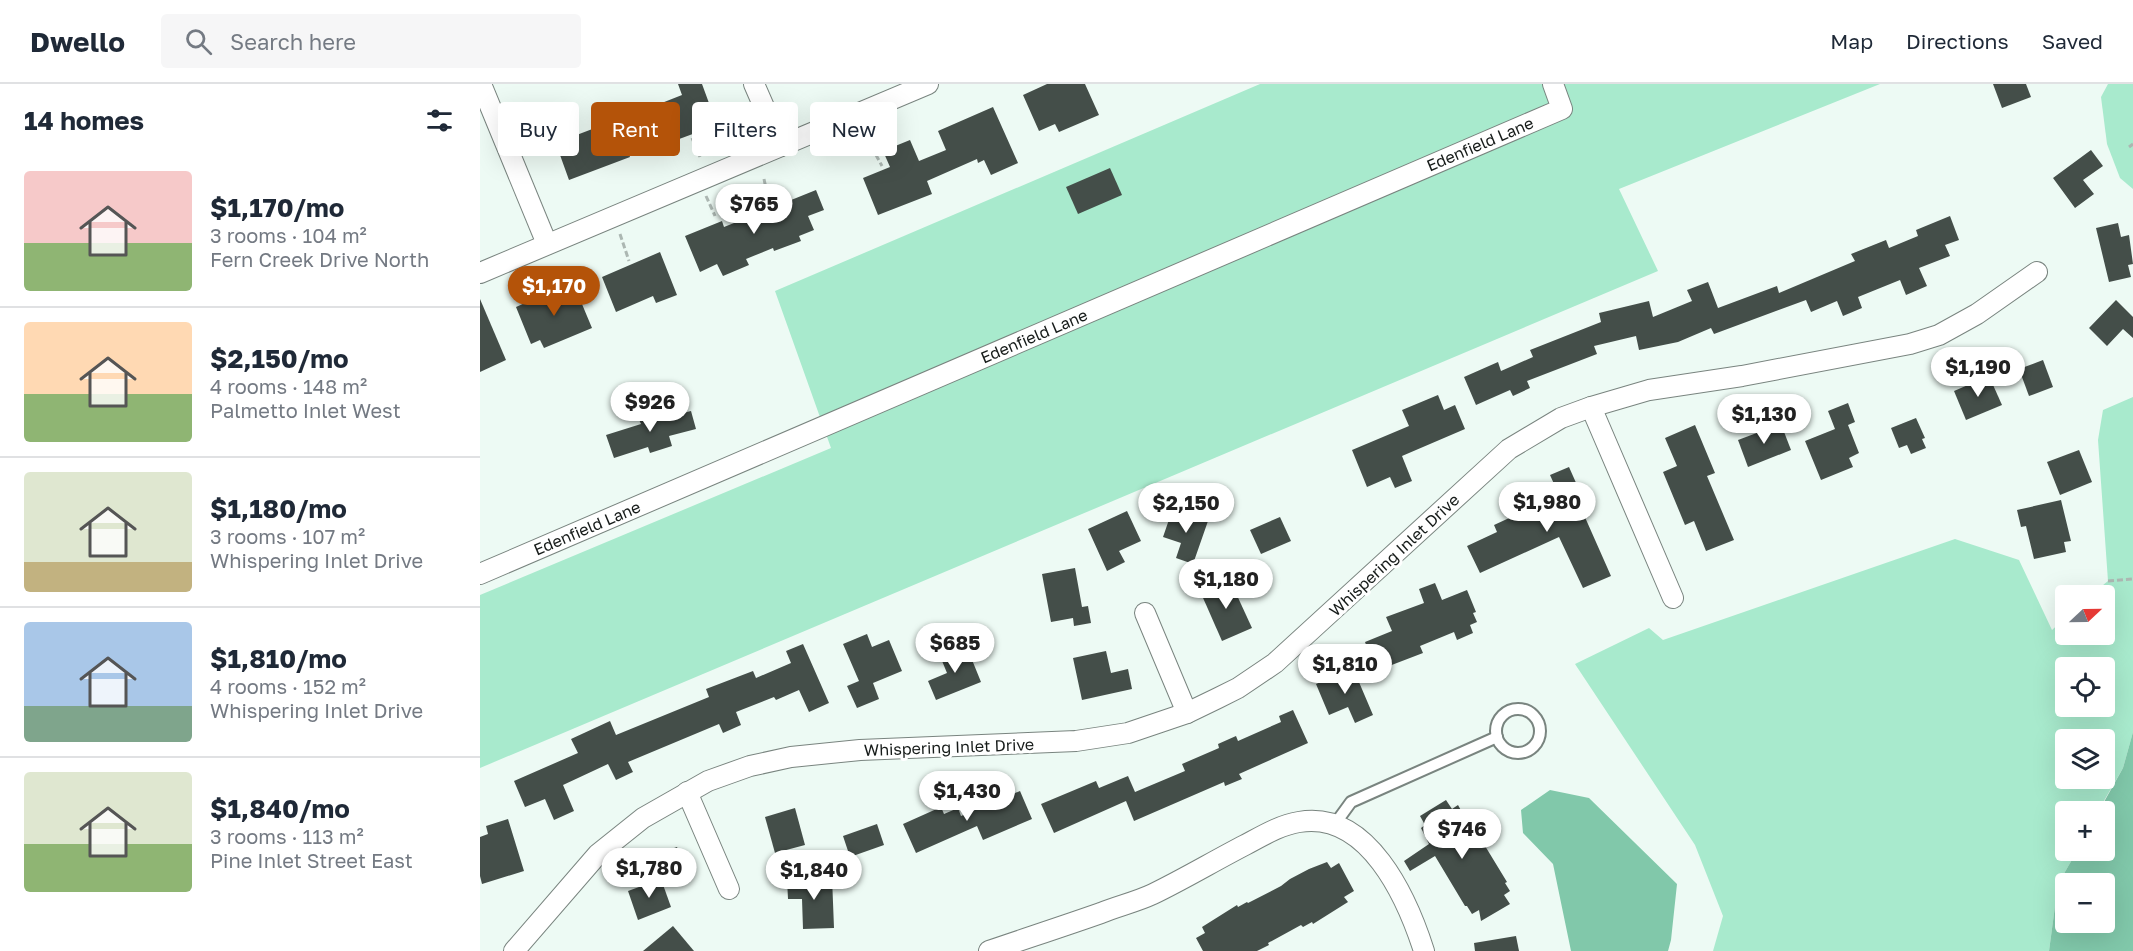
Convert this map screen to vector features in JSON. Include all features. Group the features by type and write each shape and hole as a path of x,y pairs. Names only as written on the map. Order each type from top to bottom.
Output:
{"street":[{"path":"481,84 543,246"},
{"path":"754,84 762,102"},
{"path":"885,102 928,84"},
{"name":"Edenfield Lane","path":"480,574 1562,109 1553,84"},
{"path":"480,273 757,156"},
{"name":"Whispering Inlet Drive","path":"514,951 598,854 643,818 708,782 750,766 791,757 860,750 1076,741 1128,733 1187,713 1238,688 1275,663 1509,449 1561,418 1649,390 1742,376 1910,344 1939,335 1977,314 2037,272"},
{"path":"1591,407 1673,598"},
{"path":"1145,613 1187,713"},
{"path":"687,792 729,889"},
{"path":"989,951 1151,895 1273,830 1299,822 1323,821 1335,824 1360,839 1378,857 1400,892 1415,924 1424,951"}],"lane":[{"path":"1518,708 1526,710 1533,714 1540,726 1538,741 1526,751 1512,752 1505,748 1497,737 1498,720 1510,710 1518,708"},
{"path":"1335,824 1351,802 1497,737"}],"path":[{"path":"877,156 882,166"},
{"path":"764,179 768,198"},
{"path":"614,217 629,261"},
{"path":"543,246 545,291"},
{"path":"2108,581 2133,579"}],"shaded area":[{"path":"1260,84 1880,84 1619,189 1658,271 480,768 480,595 831,448 775,291"},
{"path":"2108,84 2133,84 2133,189 2120,178 2107,144 2101,97"},
{"path":"2133,397 2133,732 2123,768 2115,782 2115,729 2055,729 2055,789 2111,789 2104,801 2055,801 2055,861 2071,861 2064,873 2055,873 2055,906 2049,951 1713,951 1723,916 1695,845 1575,664 1649,628 1663,640 1955,539 2019,560 2052,630 2055,627 2055,645 2115,645 2115,585 2103,585 2108,581 2098,440 2103,410"},
{"path":"2133,732 2133,951 2049,951 2055,906 2055,933 2115,933 2115,873 2064,873 2071,861 2115,861 2115,801 2105,801 2111,789 2115,789 2115,782 2123,768"},
{"path":"1550,790 1589,798 1677,884 1668,951 1571,951 1553,864 1523,833 1521,810"}],"building":[{"path":"678,84 702,84 709,102 692,102 692,134 680,139 680,102 664,102 682,95"},
{"path":"1047,84 1085,84 1099,115 1059,132 1055,124 1039,131 1023,95"},
{"path":"1993,84 2026,84 2031,97 2002,108"},
{"path":"993,107 1018,163 991,175 984,160 978,163 977,159 927,181 932,194 878,215 863,178 890,167 885,156 897,156 897,145 910,140 919,161 946,150 938,131"},
{"path":"591,130 591,156 630,157 569,180 560,156 579,156 579,134"},
{"path":"2091,150 2103,166 2083,180 2094,194 2075,208 2053,178"},
{"path":"1110,168 1122,195 1078,214 1066,187"},
{"path":"816,190 824,210 808,216 814,230 799,236 801,241 774,251 773,248 746,259 749,265 723,276 717,264 700,272 685,236 722,221 724,227"},
{"path":"1950,216 1959,240 1945,245 1950,256 1919,268 1927,286 1906,295 1900,280 1858,297 1862,308 1843,316 1837,301 1811,312 1806,300 1714,334 1711,328 1678,342 1639,350 1636,336 1594,346 1597,354 1527,381 1530,388 1513,396 1510,390 1476,405 1464,377 1498,362 1501,371 1533,357 1530,350 1601,322 1599,313 1649,301 1653,317 1692,301 1687,290 1708,282 1718,308 1777,286 1779,293 1855,261 1851,254 1886,240 1889,248 1918,236 1916,230"},
{"path":"2118,223 2121,237 2129,235 2133,264 2128,265 2131,277 2109,282 2096,228"},
{"path":"660,252 677,295 656,303 653,296 616,312 602,277"},
{"path":"574,285 592,328 544,348 540,340 531,344 516,307"},
{"path":"480,299 506,360 480,372"},
{"path":"2116,300 2133,317 2133,338 2123,329 2107,346 2089,328"},
{"path":"2043,360 2053,387 2029,396 2019,369"},
{"path":"1989,376 2002,405 1966,420 1954,391"},
{"path":"1438,395 1444,410 1455,405 1465,429 1402,456 1412,481 1395,488 1390,477 1367,487 1352,450 1409,426 1402,410"},
{"path":"1848,403 1855,422 1848,425 1859,453 1849,458 1853,467 1821,480 1805,441 1835,429 1828,411"},
{"path":"659,407 663,418 691,411 696,429 669,436 672,446 650,453 648,447 614,458 606,435 641,424 637,415"},
{"path":"1916,418 1925,438 1922,439 1926,448 1911,454 1907,445 1899,448 1891,428"},
{"path":"1781,424 1791,450 1748,467 1738,440"},
{"path":"1695,425 1715,473 1707,476 1734,540 1706,551 1694,521 1685,525 1663,472 1677,466 1665,438"},
{"path":"2079,450 2092,482 2060,495 2047,462"},
{"path":"1569,467 1589,512 1584,515 1611,576 1583,588 1559,537 1480,573 1467,546 1497,532 1494,525 1559,495 1550,475"},
{"path":"2061,500 2071,541 2064,542 2066,552 2034,559 2026,526 2021,527 2017,510"},
{"path":"1173,508 1208,521 1193,564 1176,558 1181,543 1163,537"},
{"path":"1127,511 1141,541 1119,551 1125,562 1107,571 1088,529"},
{"path":"1280,517 1291,541 1261,554 1250,530"},
{"path":"1075,568 1082,607 1088,606 1091,623 1074,626 1073,618 1051,622 1042,574"},
{"path":"1229,578 1252,628 1222,641 1200,591"},
{"path":"1435,583 1442,600 1467,590 1476,612 1473,613 1477,622 1470,625 1473,633 1457,640 1454,632 1420,646 1423,653 1376,671 1365,642 1392,631 1386,617 1424,603 1419,589"},
{"path":"867,634 872,647 889,640 902,671 873,683 879,699 857,708 847,686 859,681 843,644"},
{"path":"803,644 829,703 809,712 799,690 776,700 774,697 736,712 741,725 723,733 719,724 628,762 633,772 616,780 608,764 563,785 574,811 554,820 545,799 525,807 514,781 578,753 571,739 610,721 616,735 709,697 706,689 753,671 756,678 791,663 786,651"},
{"path":"966,645 981,682 936,700 928,681 947,673 940,656"},
{"path":"1106,651 1111,673 1128,669 1132,689 1082,700 1073,658"},
{"path":"1353,668 1373,715 1355,723 1348,707 1329,715 1316,684"},
{"path":"1293,710 1308,743 1239,774 1242,779 1225,786 1224,782 1134,821 1126,801 1054,833 1041,804 1096,781 1099,788 1128,776 1135,792 1185,771 1182,764 1219,748 1218,744 1236,736 1238,741 1281,722 1279,716"},
{"path":"1020,791 1032,819 983,840 977,826 916,853 903,824 941,807 944,814 958,808 961,816"},
{"path":"1446,800 1452,809 1458,805 1463,814 1465,813 1507,882 1505,883 1510,891 1504,895 1510,904 1481,921 1479,910 1472,914 1465,906 1435,856 1410,871 1404,861 1429,844 1421,828 1425,825 1420,816"},
{"path":"795,808 805,845 775,853 765,817"},
{"path":"508,819 524,871 482,884 480,837 488,834 486,826"},
{"path":"877,824 884,845 850,857 843,836"},
{"path":"677,847 685,867 665,875 657,854"},
{"path":"1327,862 1331,868 1339,863 1354,891 1344,897 1348,902 1313,924 1312,922 1303,927 1301,925 1257,951 1203,951 1196,938 1205,933 1202,927 1237,905 1238,907 1248,903 1309,869"},
{"path":"832,877 834,928 803,929 802,899 788,899 787,879"},
{"path":"661,879 671,907 638,920 628,891"},
{"path":"673,926 694,951 643,951"},
{"path":"1516,936 1519,951 1475,951 1474,943"}]}
